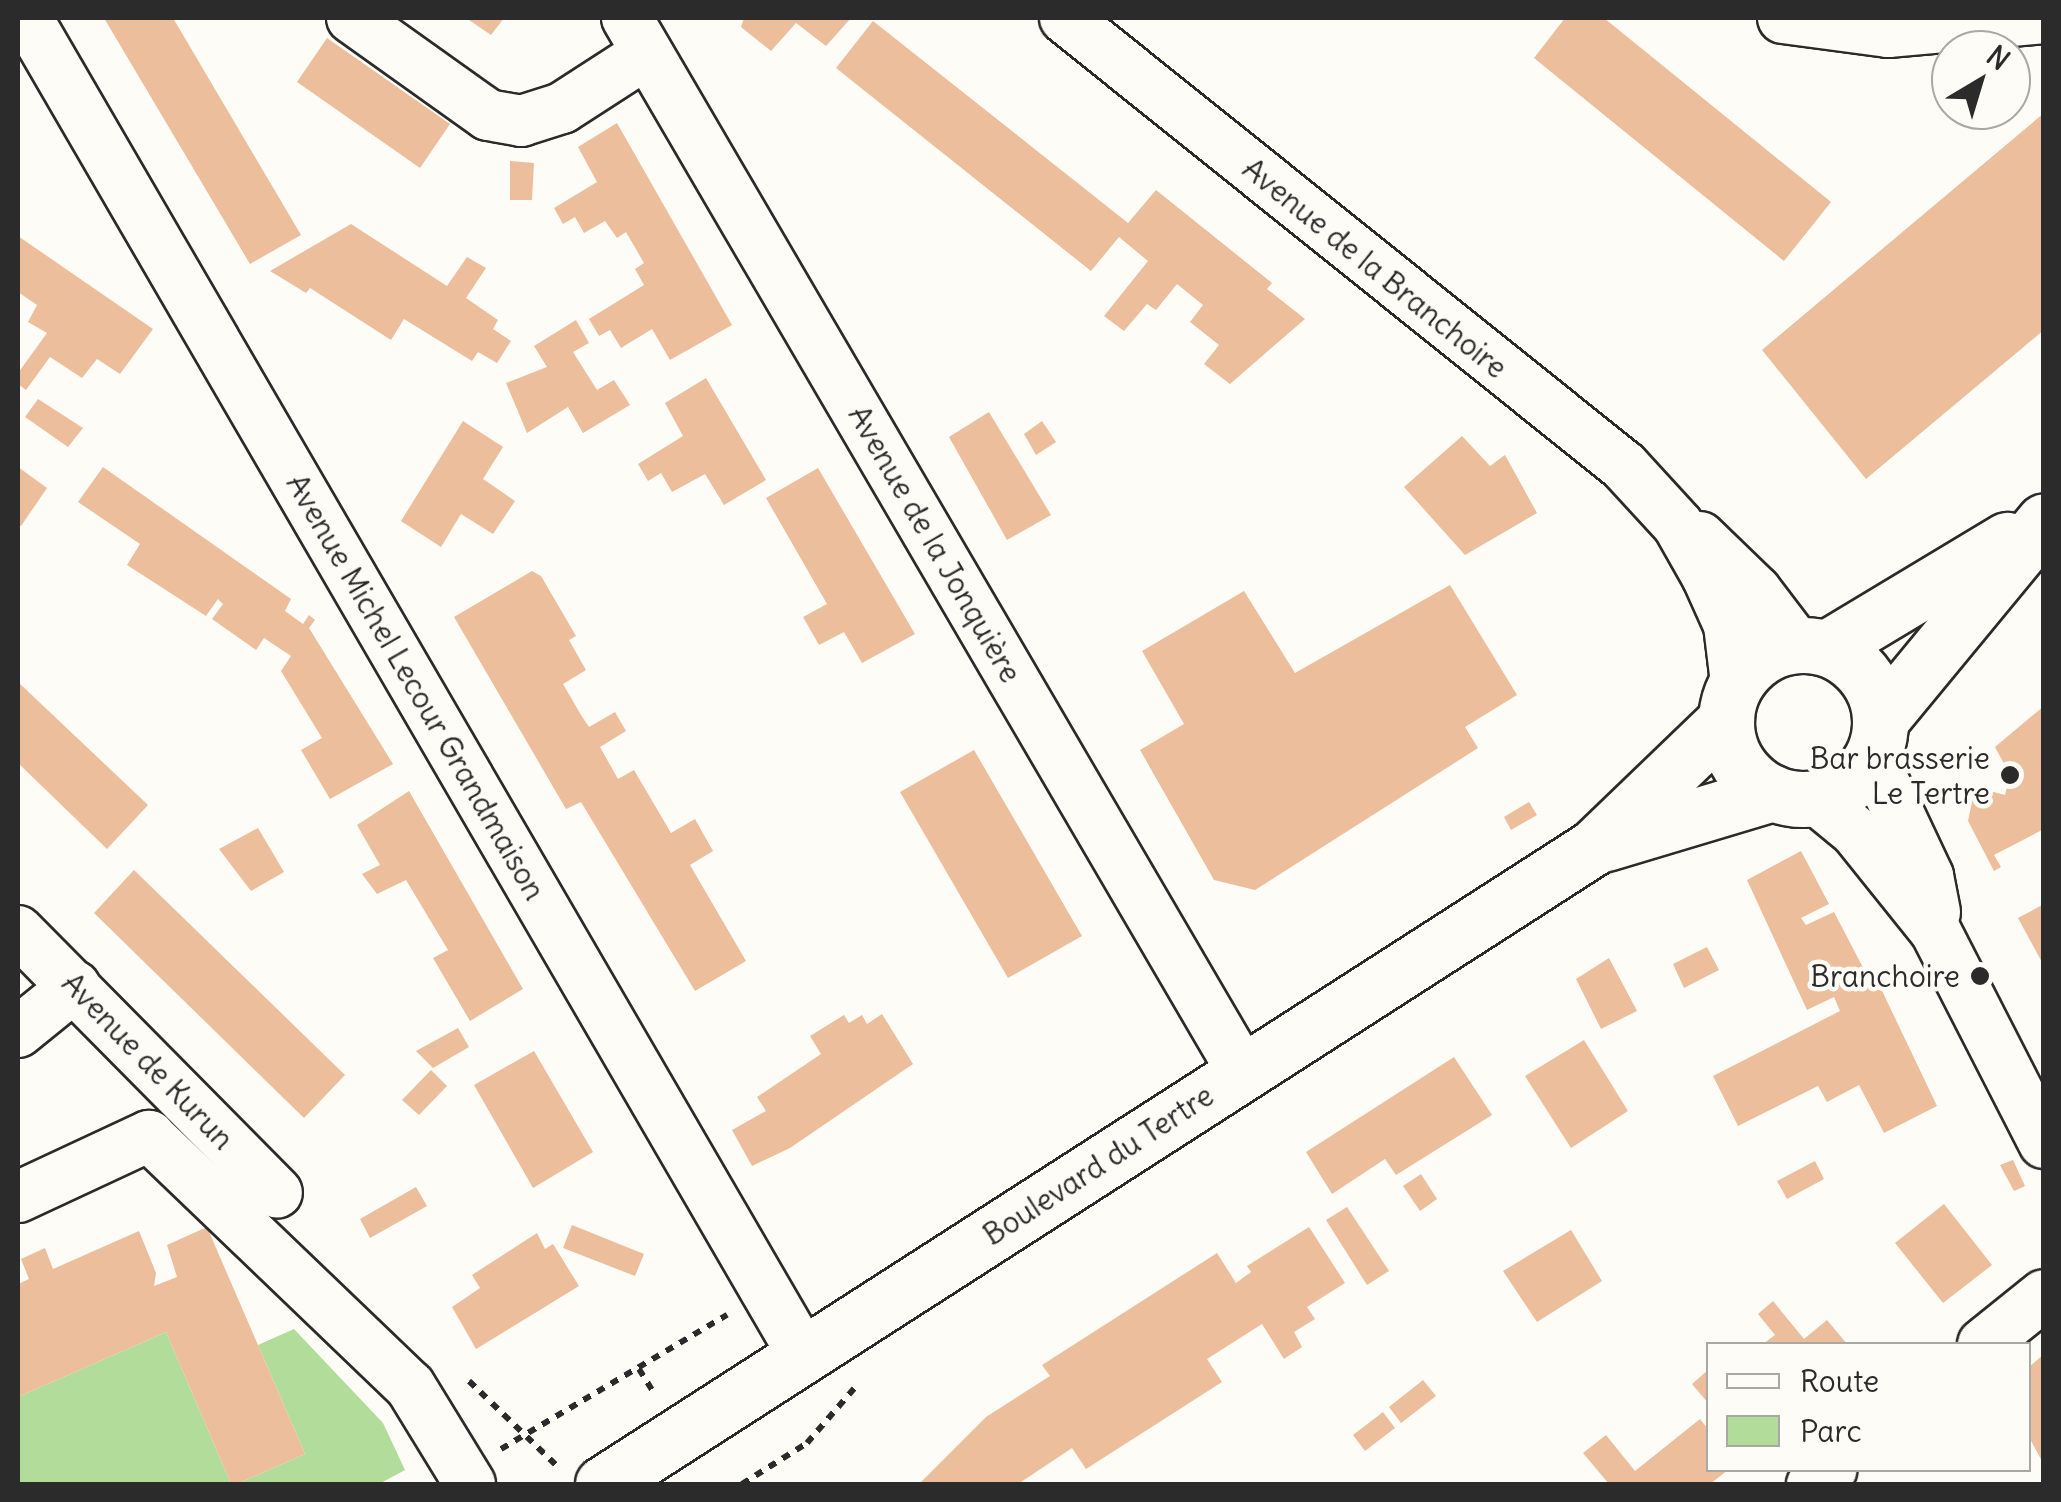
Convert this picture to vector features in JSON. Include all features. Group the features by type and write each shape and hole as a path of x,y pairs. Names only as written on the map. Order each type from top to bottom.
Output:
{"main road":[{"path":"2044,520 1876,738 1847,786 1794,796 1736,760 1731,702 1766,654 1812,646 2044,520"},
{"path":"1812,646 1865,676 1876,738"},
{"name":"Boulevard du Tertre","path":"583,1478 804,1356 1594,847 1731,702"},
{"name":"Boulevard du Tertre","path":"1594,847 1794,796"}],"street":[{"name":"Avenue Michel Lecour Grandmaison","path":"29,18 804,1356"},
{"path":"352,18 488,115 521,122 562,108 637,35"},
{"name":"Avenue de la Branchoire","path":"1065,18 1624,466 1678,525 1725,558 1812,646"},
{"path":"1783,18 1881,24 2044,18"},
{"name":"Avenue de la Jonquière","path":"637,35 1242,1071"},
{"name":"Avenue de la Branchoire","path":"1678,525 1729,625 1731,702"},
{"path":"1876,738 1928,876 1936,932"},
{"path":"1794,796 1856,832 1936,932 2044,1142"},
{"name":"Avenue de Kurun","path":"18,931 277,1193"},
{"path":"18,1032 75,986"},
{"path":"18,1197 149,1136 410,1386 466,1478"},
{"path":"1986,1342 2044,1295"}],"path":[{"path":"466,1478 524,1435 766,1289"},
{"path":"524,1435 583,1478"}],"green space":[{"path":"294,1329 383,1423 405,1470 379,1484 237,1484 305,1454 258,1345"},
{"path":"166,1332 231,1484 18,1484 18,1397"}],"building":[{"path":"104,18 173,18 301,235 250,264"},
{"path":"466,18 504,18 491,35"},
{"path":"744,18 851,18 826,46 796,23 771,51 741,27"},
{"path":"1565,18 1604,18 1831,202 1784,261 1534,58"},
{"path":"873,21 1128,223 1156,190 1272,283 1267,289 1305,319 1230,384 1204,364 1219,345 1190,322 1203,305 1177,284 1156,310 1147,304 1124,331 1104,316 1148,261 1119,237 1091,271 836,68"},
{"path":"327,38 450,124 420,168 297,82"},
{"path":"2044,113 2044,330 1866,479 1762,350 2024,130 2031,130 2031,124"},
{"path":"617,123 732,325 670,360 652,329 621,348 610,330 599,336 589,319 644,285 635,269 644,263 626,232 617,238 605,221 584,233 575,217 563,224 554,208 597,182 578,147"},
{"path":"510,161 534,163 532,200 510,200"},
{"path":"351,224 447,286 467,257 486,268 466,298 498,320 493,329 511,341 497,363 478,352 472,361 404,319 391,340 310,288 306,293 270,271"},
{"path":"18,236 153,329 120,374 97,359 82,378 50,357 26,390 18,384 18,373 47,333 28,322 37,305 18,292"},
{"path":"576,320 589,343 573,352 597,390 614,380 630,405 583,433 568,407 527,433 506,383 547,367 534,346"},
{"path":"706,378 766,480 724,505 705,474 672,492 661,473 648,481 638,464 683,436 665,403"},
{"path":"38,399 83,428 68,447 25,417"},
{"path":"989,412 1051,515 1007,540 949,437"},
{"path":"463,421 503,447 483,479 515,501 493,534 461,514 441,547 401,521"},
{"path":"1042,421 1056,442 1036,455 1024,434"},
{"path":"1462,436 1490,466 1505,455 1537,513 1465,555 1404,487"},
{"path":"18,467 47,488 21,526 18,524"},
{"path":"103,467 291,599 285,611 303,624 309,615 315,620 309,628 393,764 330,799 301,750 322,738 281,671 291,656 264,638 256,650 212,619 223,604 218,599 206,616 127,565 140,544 78,502"},
{"path":"818,468 915,634 862,663 844,632 819,645 803,617 827,604 766,498"},
{"path":"532,571 541,576 576,636 569,640 586,670 563,684 581,715 589,727 615,712 626,731 600,747 618,779 634,770 671,833 695,819 713,851 690,865 746,961 695,991 581,802 566,809 454,617"},
{"path":"1450,585 1517,695 1465,727 1478,748 1255,890 1214,880 1140,750 1184,724 1142,651 1244,591 1295,673"},
{"path":"18,682 148,805 107,849 18,763"},
{"path":"2044,706 2044,829 1994,855 2001,867 1994,871 1968,821 1975,787 2005,795 2010,775 1995,747"},
{"path":"974,750 1082,936 1008,978 900,792"},
{"path":"409,791 523,989 470,1021 433,958 448,950 406,880 377,894 362,874 380,865 357,825"},
{"path":"1529,802 1537,815 1511,830 1504,817"},
{"path":"258,828 284,872 251,891 219,849"},
{"path":"1801,851 1829,904 1801,918 1806,925 1834,912 1869,979 1875,976 1937,1106 1884,1133 1859,1085 1827,1102 1818,1086 1738,1126 1713,1076 1840,1011 1834,997 1807,1010 1747,880"},
{"path":"134,870 345,1075 304,1118 94,913"},
{"path":"2044,904 2044,966 2018,918"},
{"path":"1707,947 1719,970 1684,988 1673,964"},
{"path":"1609,958 1637,1011 1601,1029 1576,979"},
{"path":"882,1014 913,1064 790,1148 752,1166 732,1130 766,1111 757,1097 821,1054 810,1036 844,1015 849,1023 862,1015 867,1024"},
{"path":"458,1028 469,1047 433,1068 416,1051"},
{"path":"1584,1040 1628,1111 1571,1148 1525,1076"},
{"path":"534,1051 593,1152 533,1188 474,1085"},
{"path":"1454,1057 1492,1115 1396,1175 1385,1159 1332,1194 1306,1152"},
{"path":"431,1070 447,1086 419,1115 402,1100"},
{"path":"2013,1160 2025,1186 2014,1191 2000,1165"},
{"path":"1815,1161 1824,1179 1787,1199 1777,1181"},
{"path":"1421,1174 1437,1199 1420,1211 1403,1186"},
{"path":"416,1187 427,1206 370,1238 360,1219"},
{"path":"1944,1204 1992,1265 1943,1303 1895,1243"},
{"path":"1347,1207 1389,1271 1367,1285 1326,1220"},
{"path":"572,1225 644,1254 635,1276 563,1248"},
{"path":"207,1227 305,1454 237,1484 231,1484 166,1332 18,1397 18,1284 29,1279 21,1259 45,1248 53,1269 139,1231 156,1273 154,1286 177,1277 167,1245"},
{"path":"1309,1227 1345,1283 1307,1307 1315,1319 1294,1332 1302,1347 1284,1359 1262,1324 1207,1359 1222,1382 1086,1469 1072,1448 1018,1484 919,1484 986,1417 1050,1376 1042,1365 1217,1253 1236,1283 1251,1272 1247,1266"},
{"path":"1571,1230 1602,1281 1537,1322 1503,1271"},
{"path":"537,1233 545,1249 553,1244 579,1286 476,1349 452,1307 480,1288 472,1275"},
{"path":"1773,1301 1804,1339 1827,1320 1845,1342 1766,1342 1775,1335 1758,1314"},
{"path":"2044,1354 2044,1465 2031,1441 2031,1365"},
{"path":"1706,1372 1706,1401 1692,1384"},
{"path":"1423,1380 1436,1396 1401,1423 1389,1407"},
{"path":"1383,1412 1395,1428 1365,1451 1353,1435"},
{"path":"1700,1419 1706,1426 1706,1472 1725,1472 1710,1484 1609,1484 1583,1453 1606,1435 1635,1471"}],"place":[{"name":"Bar brasserie Le Tertre","path":"2010,775"},
{"name":"Branchoire","path":"1980,976"}]}
